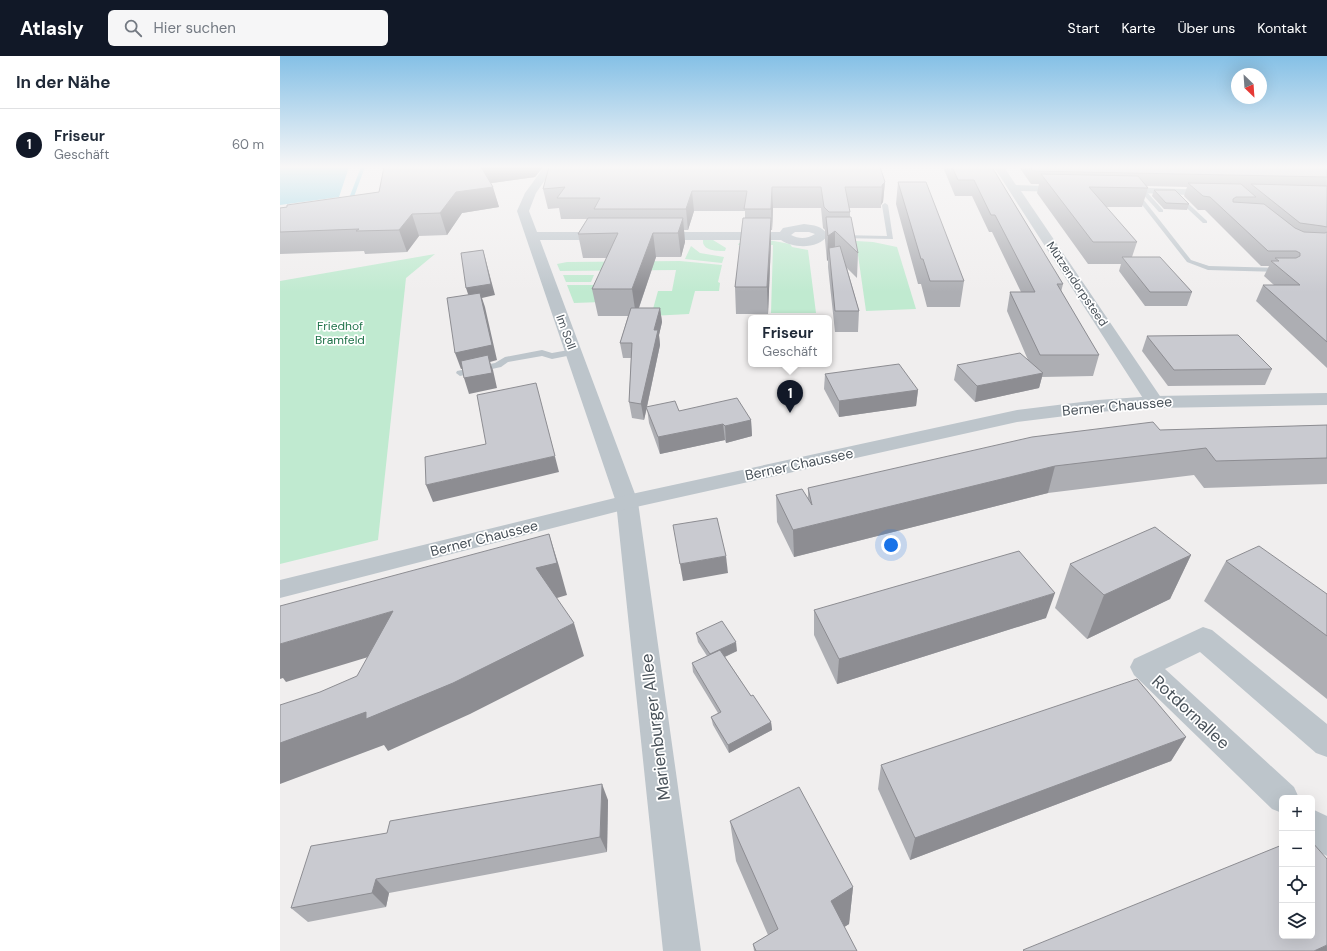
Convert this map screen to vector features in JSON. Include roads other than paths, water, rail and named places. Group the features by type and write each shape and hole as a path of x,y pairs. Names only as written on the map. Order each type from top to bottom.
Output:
{"street":[{"name":"Im Soll","path":"524,209 523,211 627,502"},
{"name":"Mützendorpsteed","path":"1027,209 1155,402"},
{"path":"532,236 620,236"},
{"path":"644,236 784,236 791,240 800,242 825,237"},
{"name":"Berner Chaussee","path":"280,589 627,502 1017,416 1098,406 1155,402 1327,399"},
{"name":"Marienburger Allee","path":"627,502 682,951"},
{"name":"Rotdornallee","path":"1280,795 1144,667 1203,638 1327,743"},
{"path":"1315,828 1327,839"}],"lane":[{"path":"836,237 891,238 886,209"},
{"path":"1151,209 1189,261 1208,268 1290,270"},
{"path":"1191,209 1205,222"},
{"path":"460,373 498,365 505,360 542,353 552,356 574,352"}],"place":[{"name":"Friseur","path":"790,413"}],"park label":[{"name":"Friedhof Bramfeld","path":"340,333"}]}
